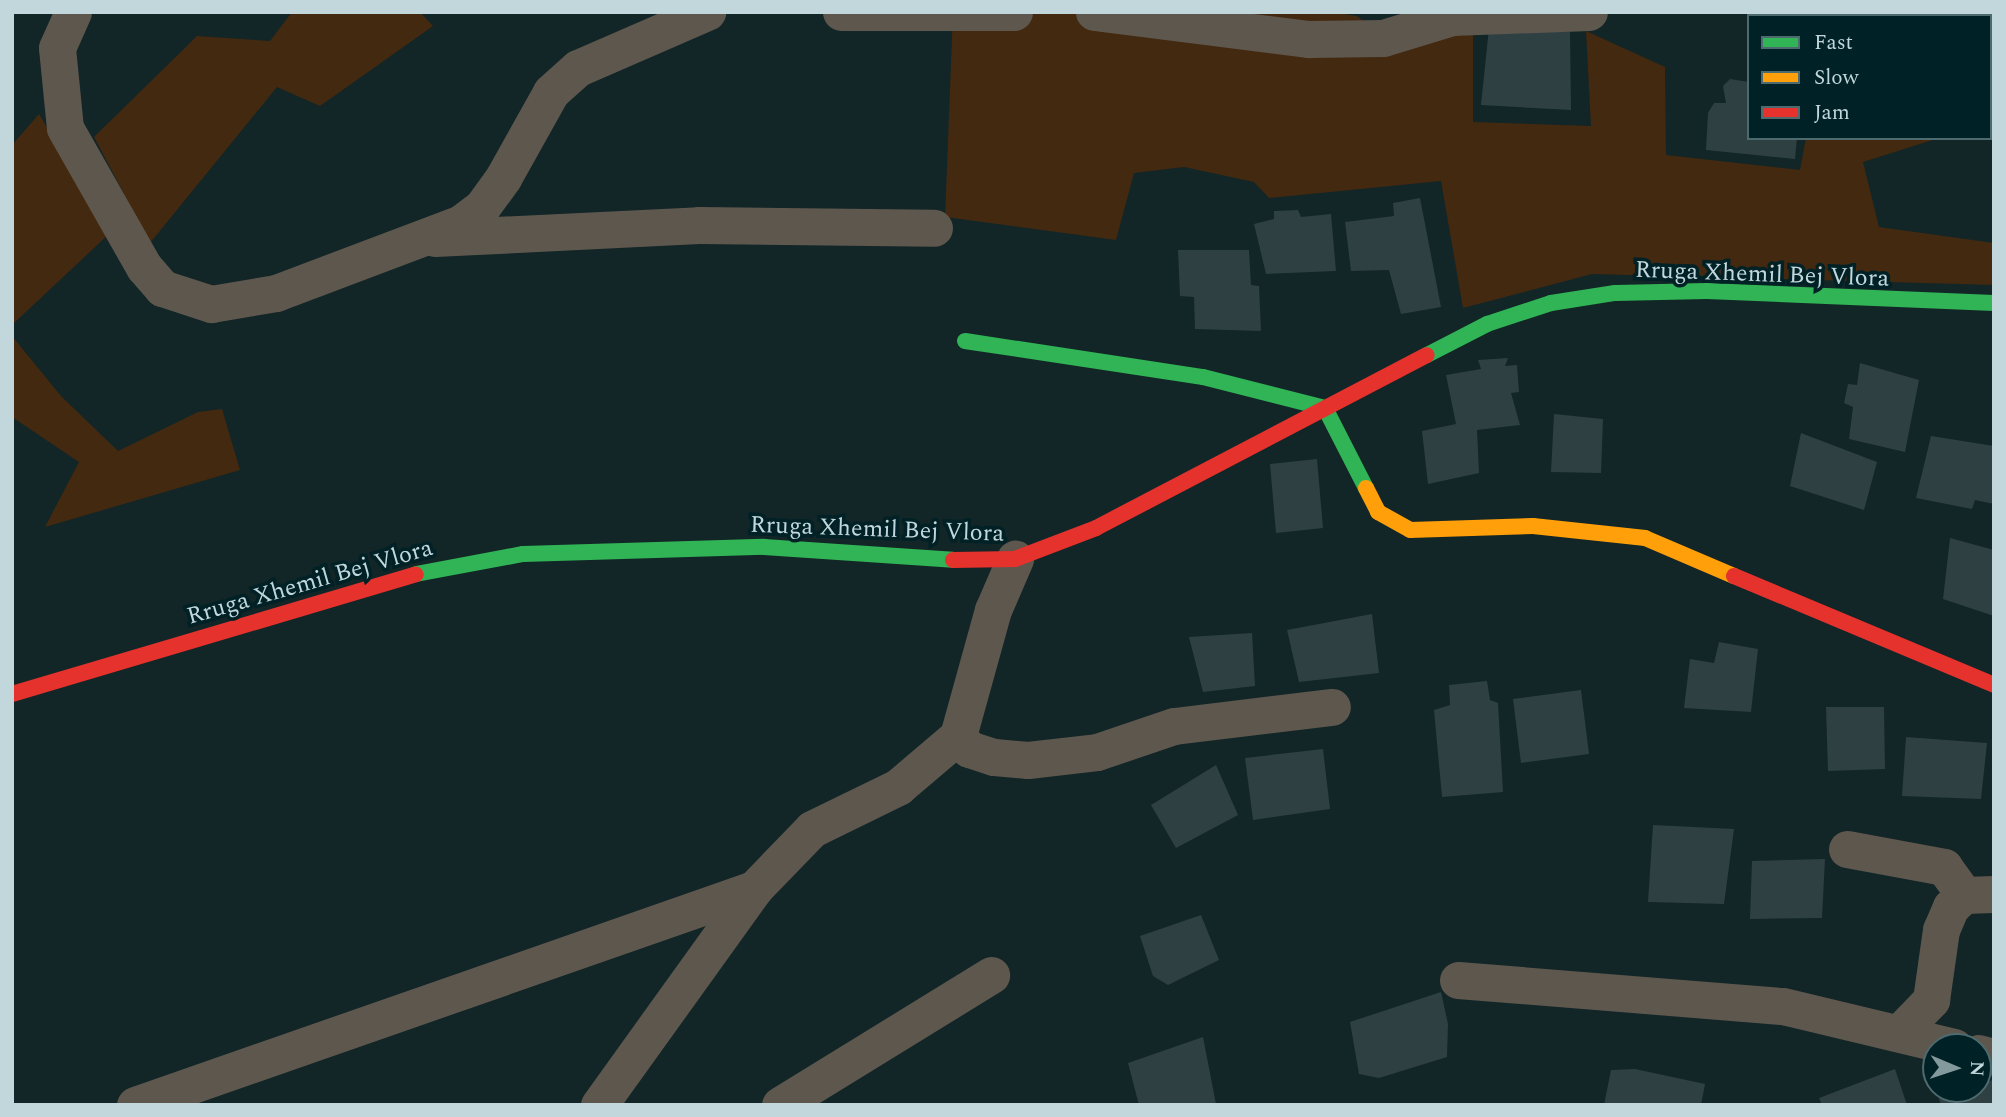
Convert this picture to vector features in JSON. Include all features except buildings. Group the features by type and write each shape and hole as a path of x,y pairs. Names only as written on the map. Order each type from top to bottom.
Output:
{"street":[{"path":"73,12 57,48 65,128 94,187 162,288 211,304 276,293 409,239 461,223 482,207 551,92 578,68 707,12"},
{"path":"841,12 1014,12"},
{"path":"1094,12 1309,39 1383,38 1452,16 1588,12"},
{"path":"409,239 699,225 934,228"},
{"name":"Rruga Xhemil Bej Vlora","path":"12,694 433,569 523,554 764,547 960,561 1015,559 1096,528 1487,324 1551,303 1615,293 1707,291 1994,303"},
{"path":"965,341 1203,377 1325,408 1378,512 1410,530 1533,526 1645,538 1994,685"},
{"path":"599,1105 754,889 812,829 898,787 958,736 993,610 1015,559"},
{"path":"958,736 969,749 994,757 1028,760 1097,752 1174,726 1332,707"},
{"path":"1847,849 1944,867 1979,894 1951,907 1941,930 1931,1000 1900,1032"},
{"path":"135,1105 754,889"},
{"path":"780,1105 991,975"},
{"path":"1458,981 1783,1006 1922,1038"}],"shaded area":[{"path":"292,12 420,12 433,26 320,106 277,87 150,243 94,137 197,36 270,41"},
{"path":"953,12 1331,12 1357,16 1402,49 1473,28 1473,122 1591,126 1586,31 1665,67 1666,155 1800,170 1806,140 1933,140 1863,162 1879,227 1994,243 1994,285 1592,274 1463,308 1441,181 1269,198 1254,182 1184,167 1134,173 1116,240 945,217"},
{"path":"39,114 110,233 12,325 12,145"},
{"path":"12,336 61,396 118,451 198,412 222,409 240,470 45,527 79,462 12,417"}],"traffic: fast":[{"path":"1427,355 1487,324 1551,303 1615,293 1707,291 1994,303"},
{"path":"965,341 1203,377 1325,408 1366,488"},
{"path":"416,574 523,554 764,547 953,560"}],"traffic: slow":[{"path":"1366,488 1378,512 1410,530 1533,526 1645,538 1734,576"}],"traffic: jam":[{"path":"953,560 1015,559 1096,528 1427,355"},
{"path":"12,694 416,574"},
{"path":"1734,576 1994,685"}]}
